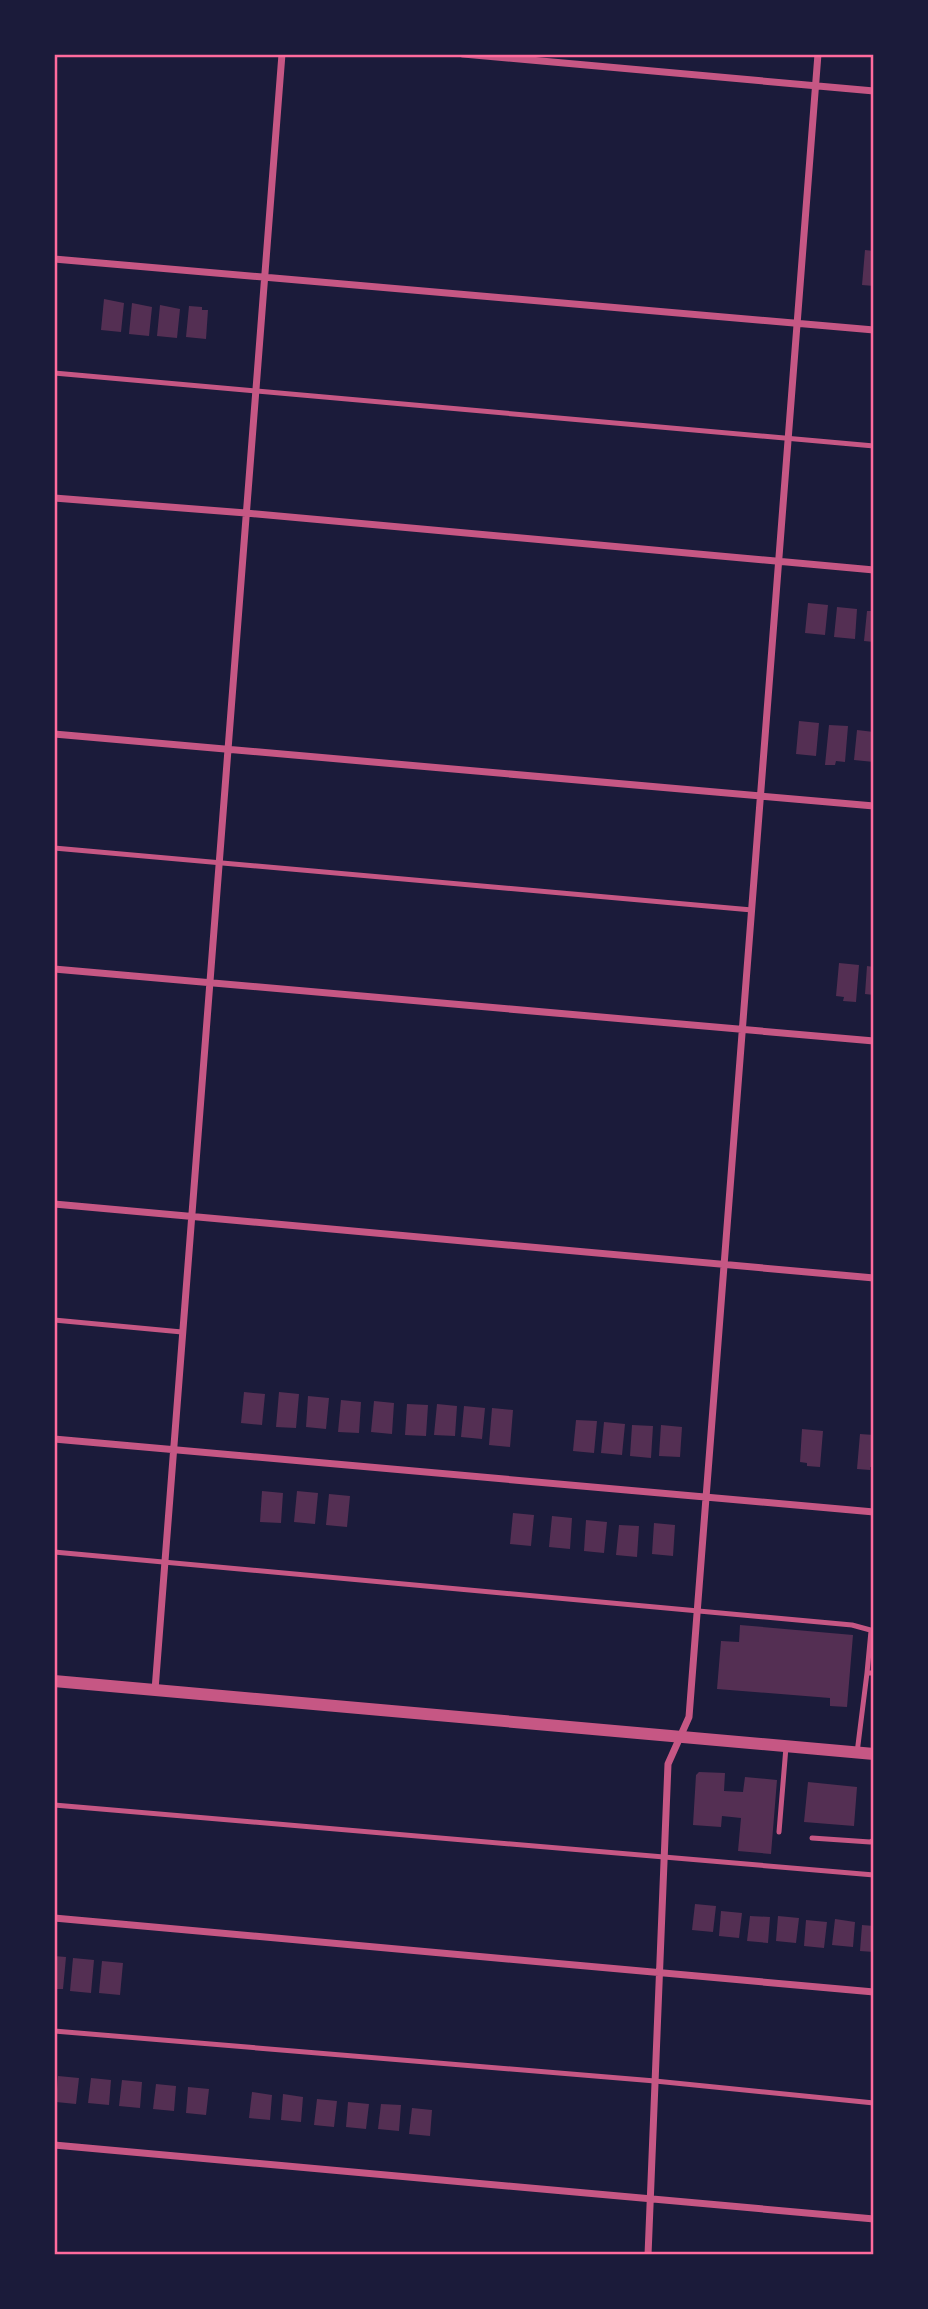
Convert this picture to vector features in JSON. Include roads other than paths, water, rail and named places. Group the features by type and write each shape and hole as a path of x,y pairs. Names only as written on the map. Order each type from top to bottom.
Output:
{"street":[{"path":"155,1690 282,54"},
{"path":"463,54 874,91"},
{"path":"648,2255 668,1764 689,1717 818,54"},
{"path":"54,259 874,330"},
{"path":"54,498 874,570"},
{"path":"54,734 874,806"},
{"path":"54,969 874,1041"},
{"path":"54,1204 874,1278"},
{"path":"54,1439 874,1512"},
{"path":"54,1681 874,1755"},
{"path":"54,1918 874,1992"},
{"path":"54,2146 874,2219"}],"lane":[{"path":"54,373 874,446"},
{"path":"54,848 752,910"},
{"path":"54,1320 182,1332"},
{"path":"54,1552 852,1625 873,1631 870,1673 857,1753"},
{"path":"779,1832 786,1747"},
{"path":"54,1805 874,1875"},
{"path":"812,1838 870,1842 874,1840"},
{"path":"54,2031 655,2081 874,2103"}]}
